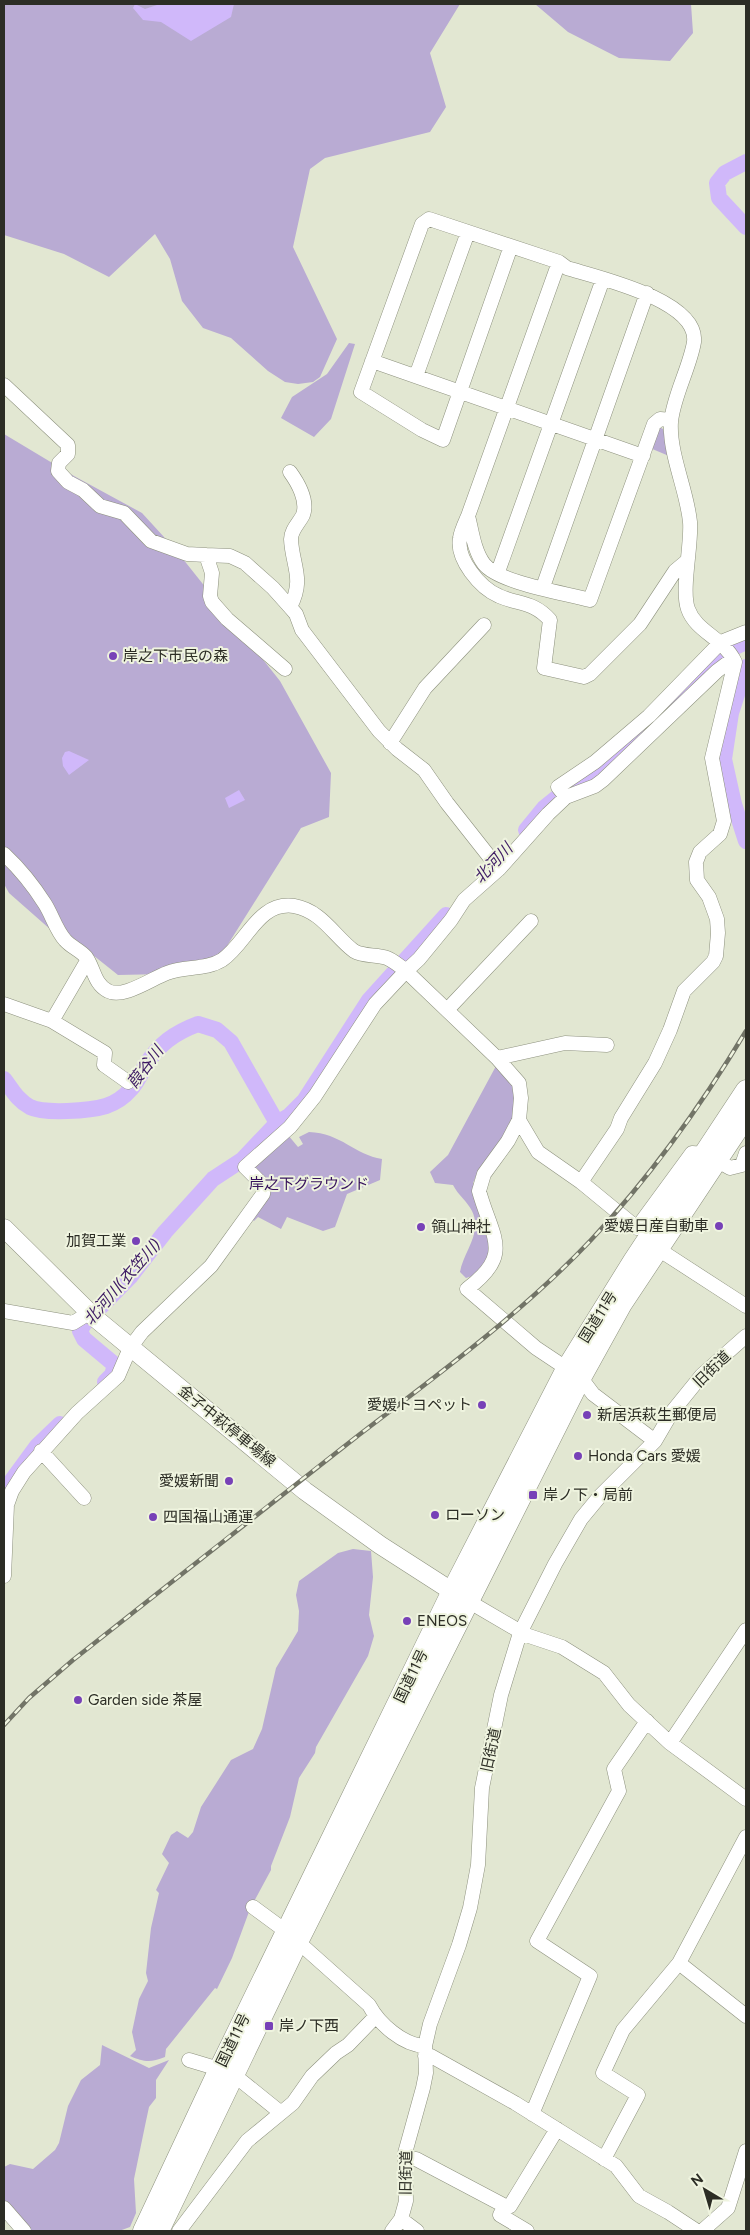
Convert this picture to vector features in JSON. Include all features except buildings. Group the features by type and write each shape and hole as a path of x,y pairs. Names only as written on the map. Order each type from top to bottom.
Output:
{"highway":[{"name":"国道11号","path":"574,1373 658,1249 711,1158 746,1090"},
{"name":"国道11号","path":"143,2231 227,2072 460,1596 633,1261 711,1158 746,1117"},
{"name":"国道11号","path":"159,2231 227,2072"}],"main road":[{"name":"金子中萩停車場線","path":"4,1228 92,1315 130,1348 344,1520 460,1596"}],"street":[{"path":"511,246 443,440 436,438 361,392 422,224 429,219 511,246 559,262 567,268 654,295 680,313 690,326 694,339 671,420 690,523 687,608 694,622 728,651 734,669 712,758 724,822 723,828 714,842 700,852 696,862 697,880 709,897 717,919 716,956 713,962 684,991 670,1030 655,1063 621,1118 617,1129 581,1182"},
{"path":"416,376 468,232"},
{"path":"559,262 505,408 460,538 460,549 473,577 485,588 500,597 525,602 550,620 544,668 584,677 590,674 640,624 676,571 688,561"},
{"path":"496,573 499,570 603,279"},
{"path":"543,587 647,293"},
{"path":"372,361 643,456"},
{"path":"4,385 68,445 68,454 59,463 58,471 68,482 83,490 100,506 124,513 151,541 187,554 230,556 245,563 273,588 296,614 302,630 390,743 424,770 447,803 496,865"},
{"path":"468,516 476,546 484,564 496,573 511,580 590,600 654,424 660,418 671,420"},
{"path":"290,472 298,484 303,499 304,513 291,538 298,571 294,600 290,607"},
{"path":"206,555 212,573 210,596 212,602 227,619 250,637 284,669"},
{"path":"390,743 425,688 484,625"},
{"path":"4,1576 7,1505 20,1478 41,1451 77,1413 114,1380 125,1363 130,1348 158,1316 206,1271 232,1240 264,1189 245,1167 290,1127 315,1096 402,967 424,952 464,900 496,865 548,814 563,794 595,762 728,651 746,632"},
{"path":"563,794 595,786 603,780 710,678 728,651"},
{"path":"4,854 21,870 32,884 66,941 87,960 102,988 112,993 120,994 170,972 184,968 205,966 219,961 232,952 256,921 268,911 288,906 312,913 326,922 356,952 386,958 402,967 497,1058 519,1082 521,1098 519,1120 508,1141 480,1182 479,1191 493,1233 496,1251 491,1267 485,1276 466,1289 536,1348 574,1373 593,1394 654,1441"},
{"path":"447,1010 531,921"},
{"path":"52,1022 87,960"},
{"path":"4,1004 52,1022 105,1053 104,1065 128,1082"},
{"path":"497,1058 565,1042 607,1044"},
{"path":"519,1120 538,1152 581,1182 637,1228 687,1156 692,1153 711,1158 730,1168 742,1165 746,1153"},
{"path":"658,1249 746,1306"},
{"path":"4,1311 72,1324 92,1315"},
{"name":"旧街道","path":"392,2231 401,2219 406,2201 404,2153 423,2088 425,2051 430,2024 470,1908 478,1865 482,1788 502,1695 521,1632 555,1564 582,1520 600,1496 654,1441 672,1412 702,1375 746,1336"},
{"path":"41,1451 84,1498"},
{"path":"460,1596 521,1632 562,1647 604,1673 629,1705 670,1743 746,1799"},
{"path":"670,1743 746,1630"},
{"path":"532,2114 590,1976 537,1941 619,1791 614,1769 647,1721"},
{"path":"604,2159 638,2095 603,2073 623,2030 679,1963 746,1837"},
{"path":"253,1906 292,1937 368,2006 375,2016 393,2032 616,2166 639,2196 676,2216 697,2231"},
{"path":"679,1963 746,2016"},
{"path":"179,2231 247,2141 293,2103 318,2070 336,2053 348,2045 375,2016"},
{"path":"189,2060 227,2072 280,2112"},
{"path":"405,2160 416,2159 505,2206 510,2206 557,2129"},
{"path":"702,2231 728,2208 746,2151"},
{"path":"505,2206 500,2214 527,2231"},
{"path":"4,2208 24,2231"},
{"path":"401,2219 416,2231"}],"green space":[{"path":"4,4 460,4 430,53 446,107 430,132 325,158 310,169 293,247 337,339 320,377 313,382 298,384 285,382 268,371 231,338 203,328 182,301 170,259 155,234 109,277 64,254 4,235"},
{"path":"535,4 691,4 693,33 670,61 619,58 568,32"},
{"path":"349,343 355,344 331,419 314,437 281,418 292,397 327,374"},
{"path":"659,427 663,429 669,456 650,448"},
{"name":"岸之下市民の森","path":"4,434 74,476 142,513 175,549 280,681 331,773 329,817 301,828 210,973 118,975 59,928 51,930 9,893 4,884"},
{"path":"496,1066 515,1087 513,1127 476,1176 473,1183 478,1191 483,1208 488,1228 490,1249 484,1267 477,1274 466,1278 460,1272 474,1235 475,1219 470,1207 453,1185 435,1183 430,1172 448,1155"},
{"name":"岸之下グラウンド","path":"309,1132 330,1136 372,1157 382,1159 380,1180 347,1194 335,1227 323,1231 287,1217 281,1229 258,1217 254,1221 251,1218 268,1194 252,1167 288,1135 298,1147 303,1144 299,1137"},
{"path":"353,1549 371,1551 373,1577 369,1615 374,1636 368,1656 316,1747 315,1753 299,1778 290,1817 271,1870 250,1909 232,1958 217,1989 215,1988 166,2049 165,2057 147,2061 139,2060 130,2056 136,2050 132,2032 139,1999 148,1981 146,1973 151,1928 159,1893 156,1890 169,1863 162,1854 171,1835 177,1831 188,1838 193,1832 201,1807 231,1760 253,1749 262,1729 276,1668 298,1631 299,1611 296,1595 299,1581 338,1553"},
{"path":"102,2045 149,2068 169,2060 156,2080 156,2098 149,2107 134,2179 136,2213 130,2227 119,2231 31,2231 21,2223 4,2202 4,2167 10,2164 33,2169 55,2150 59,2143 68,2106 81,2080 100,2065"}],"shaded area":[{"path":"135,4 145,9 160,4 234,4 231,17 191,41 161,22 143,20 133,8"},
{"path":"69,751 89,760 69,775 63,766 62,758 65,752"},
{"path":"239,790 245,800 229,808 225,798"}],"waterway":[{"path":"746,162 725,173 717,183 719,198 746,227"},
{"name":"北河川","path":"526,830 544,808 570,787 615,759 645,727 709,670 720,654 746,642"},
{"path":"746,667 731,713 724,759 734,804 746,841"},
{"name":"北河川(衣笠川)","path":"105,1382 112,1375 115,1365 84,1339 80,1331 84,1324 130,1277 165,1232 213,1179 242,1160 277,1123 289,1116 304,1101 369,1000 446,915"},
{"name":"葭谷川","path":"4,1079 22,1101 30,1107 37,1109 67,1111 106,1106 120,1099 131,1089 150,1058 162,1045 174,1035 198,1024 217,1030 231,1042 277,1123"},
{"name":"北河川(衣笠川)","path":"4,1491 37,1446 60,1424"}],"railway":[{"path":"4,1725 29,1698 73,1660 477,1344 564,1267 613,1216 655,1166 693,1113 746,1031"}],"place":[{"name":"岸之下市民の森","path":"113,656"},
{"name":"愛媛日産自動車","path":"719,1226"},
{"name":"領山神社","path":"421,1227"},
{"name":"加賀工業","path":"136,1241"},
{"name":"愛媛トヨペット","path":"482,1405"},
{"name":"新居浜萩生郵便局","path":"587,1415"},
{"name":"Honda Cars 愛媛","path":"578,1456"},
{"name":"愛媛新聞","path":"229,1481"},
{"name":"岸ノ下・局前","path":"533,1495"},
{"name":"ローソン","path":"435,1515"},
{"name":"四国福山通運","path":"153,1517"},
{"name":"ENEOS","path":"407,1621"},
{"name":"Garden side 茶屋","path":"78,1700"},
{"name":"岸ノ下西","path":"269,2026"}]}
